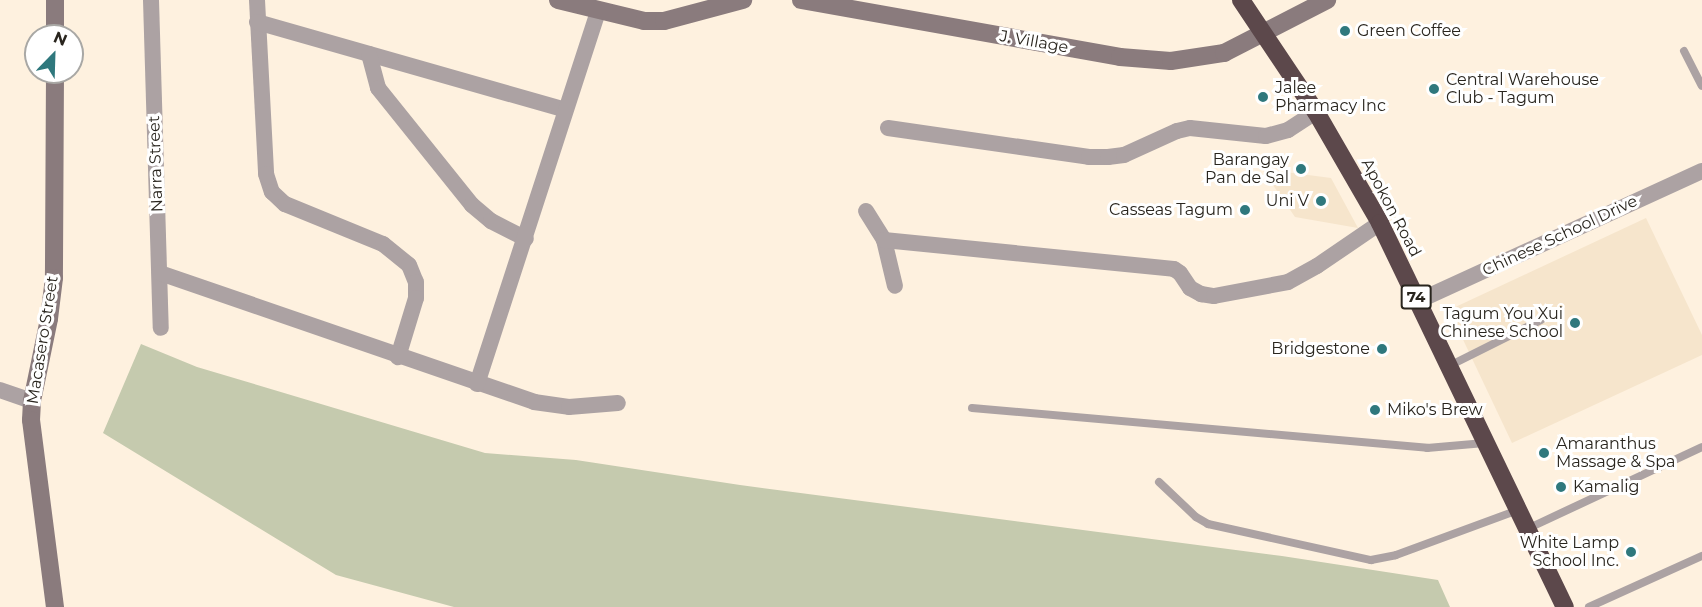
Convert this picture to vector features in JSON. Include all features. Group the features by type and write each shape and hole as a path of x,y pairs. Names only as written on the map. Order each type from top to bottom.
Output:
{"highway":[{"name":"Apokon Road","path":"1241,0 1316,111 1380,223 1565,607"}],"street":[{"path":"55,0 55,24"},
{"name":"Narra Street","path":"151,0 161,328"},
{"path":"256,0 267,174 272,192 285,204 382,244 396,252 409,266 416,282 416,298 398,357"},
{"path":"558,0 598,12 644,21 664,21 743,0"},
{"name":"J. Village","path":"801,0 1146,61 1207,57 1224,53 1327,0"},
{"path":"477,384 598,12"},
{"path":"257,22 565,110"},
{"path":"369,54 378,88 472,205 491,221 526,238"},
{"name":"Macasero Street","path":"55,84 54,278 49,319 32,401 35,455 56,607"},
{"path":"888,128 1079,155 1108,157 1124,155 1190,128 1266,136 1288,130 1316,111"},
{"name":"Chinese School Drive","path":"1418,301 1702,171"},
{"path":"866,211 884,240 895,286"},
{"path":"884,240 1174,269 1180,273 1190,288 1201,294 1214,296 1288,282 1317,266 1380,223"},
{"path":"160,273 477,384 551,406 618,403"},
{"path":"0,390 32,401"}],"lane":[{"path":"1684,51 1702,86"},
{"path":"1449,366 1541,320"},
{"path":"972,408 1427,448 1486,443"},
{"path":"1527,529 1702,447"},
{"path":"1159,482 1196,517 1208,524 1371,560 1396,555 1518,510"},
{"path":"1589,607 1702,556"}],"shaded area":[{"path":"1262,169 1331,178 1358,228 1295,217"},
{"name":"Tagum You Xui Chinese School","path":"1646,218 1702,335 1702,355 1512,443 1449,310"}],"green space":[{"path":"141,344 197,367 485,453 576,460 740,485 1282,556 1438,580 1450,607 454,607 336,575 103,433"}],"place":[{"name":"Green Coffee","path":"1345,31"},
{"name":"Central Warehouse Club - Tagum","path":"1434,89"},
{"name":"Jalee Pharmacy Inc","path":"1263,97"},
{"name":"Barangay Pan de Sal","path":"1301,169"},
{"name":"Uni V","path":"1321,201"},
{"name":"Casseas Tagum","path":"1245,210"},
{"name":"Tagum You Xui Chinese School","path":"1575,323"},
{"name":"Bridgestone","path":"1382,349"},
{"name":"Miko's Brew","path":"1375,410"},
{"name":"Amaranthus Massage & Spa","path":"1544,453"},
{"name":"Kamalig","path":"1561,487"},
{"name":"White Lamp School Inc.","path":"1631,552"}]}
